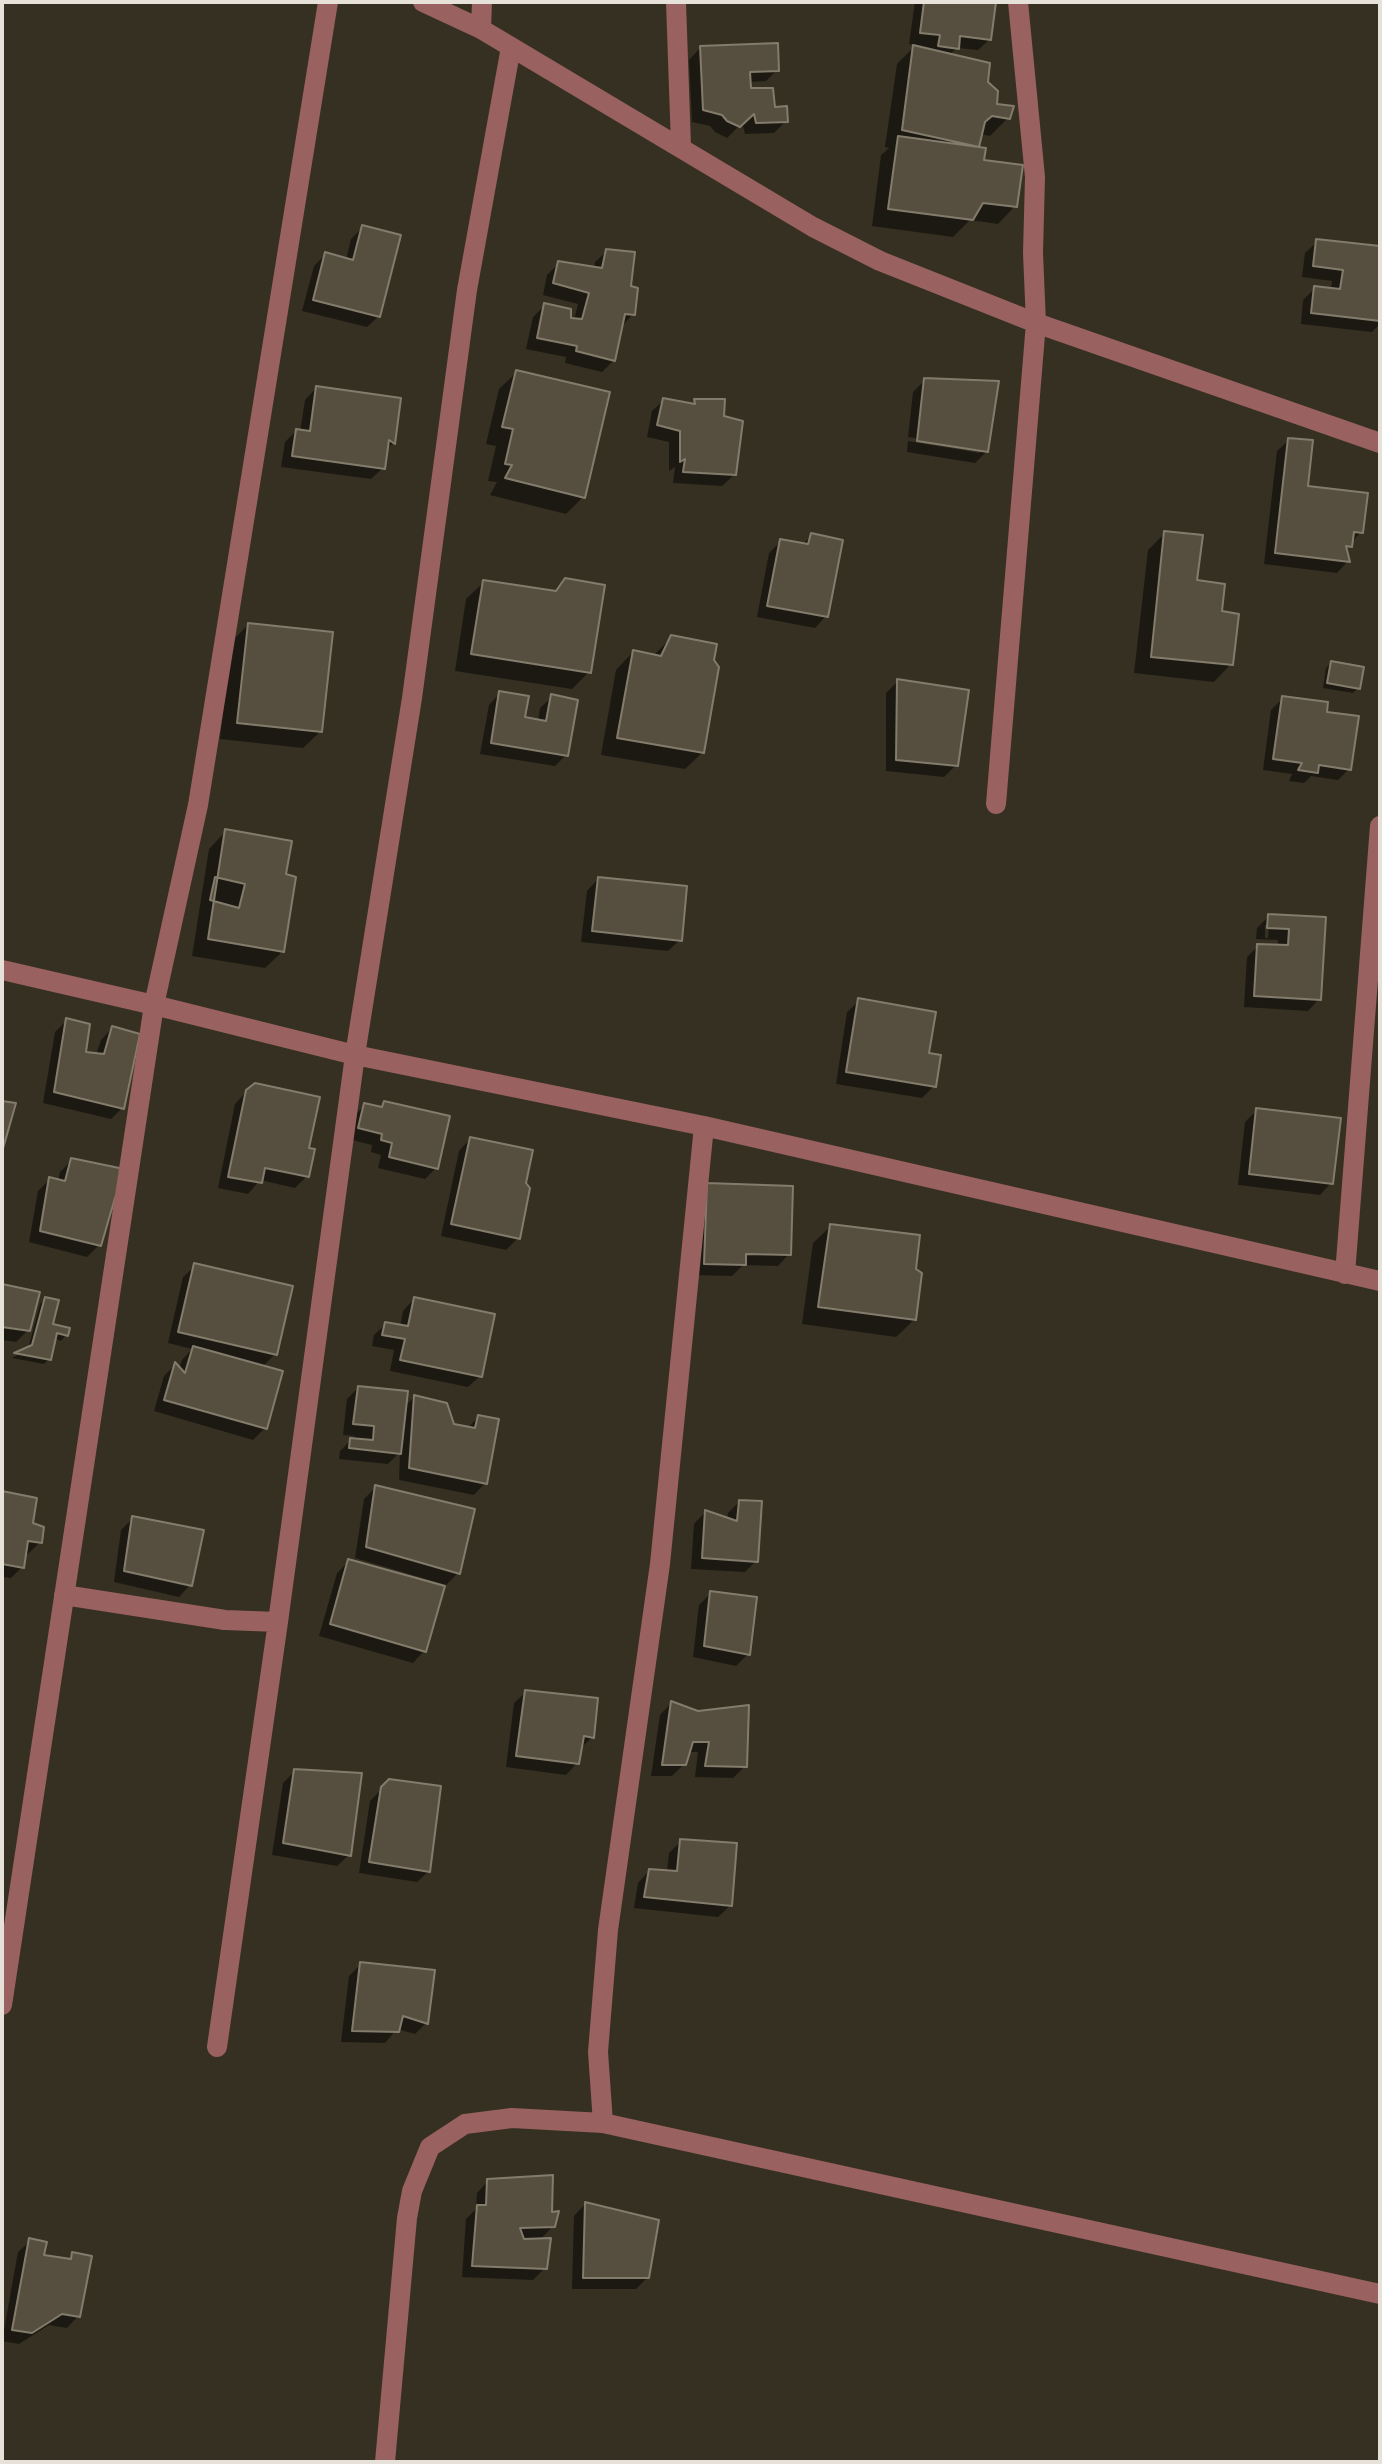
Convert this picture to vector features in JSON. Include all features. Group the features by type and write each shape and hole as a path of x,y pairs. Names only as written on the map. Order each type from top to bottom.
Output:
{"street":[{"path":"2,2005 154,1005 198,805 328,2"},
{"path":"423,2 481,29 813,227 880,261 1036,323 1380,443"},
{"path":"481,29 482,2"},
{"path":"676,2 681,146"},
{"path":"996,804 1036,323 1033,253 1035,177 1018,2"},
{"path":"217,2047 355,1055 412,698 467,290 511,47"},
{"path":"1345,1274 1380,826"},
{"path":"2,970 355,1055 704,1126 1380,1281"},
{"path":"603,2123 598,2052 608,1930 660,1564 704,1126"},
{"path":"64,1595 225,1620 278,1622"},
{"path":"385,2462 412,2191 430,2147 465,2124 512,2118 603,2123 1380,2294"}],"building":[{"path":"924,2 996,2 991,40 960,36 959,49 938,46 940,35 920,33"},
{"path":"778,43 779,71 750,72 751,88 773,88 775,107 787,106 788,122 756,123 754,114 740,127 722,115 703,110 700,46"},
{"path":"913,45 990,63 988,82 998,91 997,104 1014,106 1010,119 992,116 985,122 979,147 902,130"},
{"path":"898,136 986,148 984,160 1023,165 1017,207 983,203 973,220 888,209"},
{"path":"362,225 401,235 380,317 313,300 325,252 353,260"},
{"path":"1316,239 1380,246 1380,321 1311,313 1314,286 1340,289 1343,270 1313,266"},
{"path":"606,249 635,252 631,286 638,288 635,315 625,314 615,361 576,351 577,346 537,338 544,303 571,309 571,318 582,319 589,293 553,283 558,261 602,268"},
{"path":"516,370 610,392 585,498 505,478 512,465 505,464 513,429 502,427"},
{"path":"924,378 999,381 988,452 917,441"},
{"path":"316,386 401,398 395,444 389,440 385,469 292,456 296,429 310,431"},
{"path":"663,398 695,404 694,399 725,399 724,416 743,421 736,475 683,472 685,459 680,462 680,431 657,425"},
{"path":"1288,438 1313,440 1308,486 1368,493 1363,533 1354,532 1352,547 1346,546 1350,562 1275,553"},
{"path":"1164,531 1203,535 1197,580 1225,584 1222,611 1239,614 1233,665 1151,657"},
{"path":"811,533 843,540 828,617 767,606 780,539 808,544"},
{"path":"565,578 605,585 591,673 471,654 483,580 556,591"},
{"path":"248,623 333,632 322,732 237,723"},
{"path":"671,635 717,644 714,660 719,667 704,753 617,738 633,650 661,656"},
{"path":"1331,661 1364,667 1360,689 1327,683"},
{"path":"897,679 969,690 958,766 896,760"},
{"path":"499,691 529,696 525,717 546,721 551,694 578,700 568,756 491,743"},
{"path":"1282,696 1328,702 1327,712 1359,716 1351,770 1319,765 1318,773 1298,770 1302,763 1273,759"},
{"path":"225,829 292,841 286,874 296,877 284,952 208,939"},
{"path":"215,877 245,884 239,908 210,900"},
{"path":"598,877 687,886 682,941 592,931"},
{"path":"1268,914 1326,917 1321,1000 1254,996 1257,944 1288,945 1289,929 1267,928"},
{"path":"858,998 936,1012 929,1053 941,1055 936,1087 846,1072"},
{"path":"66,1018 90,1024 86,1052 104,1054 112,1026 140,1034 124,1109 54,1092"},
{"path":"255,1083 320,1097 309,1148 315,1149 309,1177 265,1168 262,1183 228,1177 246,1090"},
{"path":"2,1101 16,1103 2,1152"},
{"path":"384,1101 450,1116 438,1169 389,1157 392,1143 381,1140 382,1134 358,1128 364,1103 382,1107"},
{"path":"1256,1108 1341,1118 1333,1184 1249,1174"},
{"path":"470,1137 533,1150 526,1183 530,1188 520,1239 451,1224"},
{"path":"71,1158 129,1170 115,1198 101,1246 40,1231 49,1177 65,1181"},
{"path":"707,1183 793,1186 791,1255 746,1254 746,1265 704,1264"},
{"path":"830,1224 920,1235 916,1269 922,1273 916,1320 818,1307"},
{"path":"194,1263 293,1286 277,1355 178,1332"},
{"path":"2,1284 40,1292 30,1331 2,1327"},
{"path":"45,1297 59,1300 53,1324 70,1328 68,1336 57,1333 51,1360 14,1353 32,1345"},
{"path":"414,1297 495,1314 482,1377 400,1360 405,1339 382,1335 385,1322 408,1326"},
{"path":"193,1346 283,1371 267,1429 164,1400 175,1362 185,1373"},
{"path":"358,1386 408,1391 401,1454 349,1448 350,1438 373,1440 374,1426 353,1424"},
{"path":"414,1395 447,1403 454,1424 475,1428 478,1415 499,1419 487,1484 409,1468"},
{"path":"375,1485 475,1509 460,1574 366,1547"},
{"path":"2,1491 37,1498 33,1523 44,1527 42,1543 28,1541 24,1568 2,1564"},
{"path":"739,1500 762,1501 758,1562 702,1558 705,1510 737,1521"},
{"path":"132,1516 204,1530 192,1586 124,1571"},
{"path":"348,1559 445,1586 426,1652 330,1624"},
{"path":"710,1591 757,1597 750,1655 704,1646"},
{"path":"525,1690 598,1698 594,1738 584,1736 579,1764 516,1756"},
{"path":"671,1701 698,1711 749,1705 747,1767 705,1766 709,1742 693,1742 686,1765 662,1765"},
{"path":"294,1769 362,1773 351,1856 283,1843"},
{"path":"389,1779 441,1786 430,1872 369,1862 381,1787"},
{"path":"680,1839 737,1843 732,1906 644,1897 649,1869 677,1871"},
{"path":"360,1962 435,1970 428,2024 403,2016 399,2032 352,2031"},
{"path":"553,2175 552,2212 559,2211 555,2227 520,2228 524,2239 551,2238 547,2269 472,2266 477,2205 486,2205 487,2179"},
{"path":"585,2202 659,2220 649,2278 583,2278"},
{"path":"29,2238 47,2242 44,2255 71,2259 72,2252 92,2256 80,2317 62,2314 32,2333 12,2330"}]}
